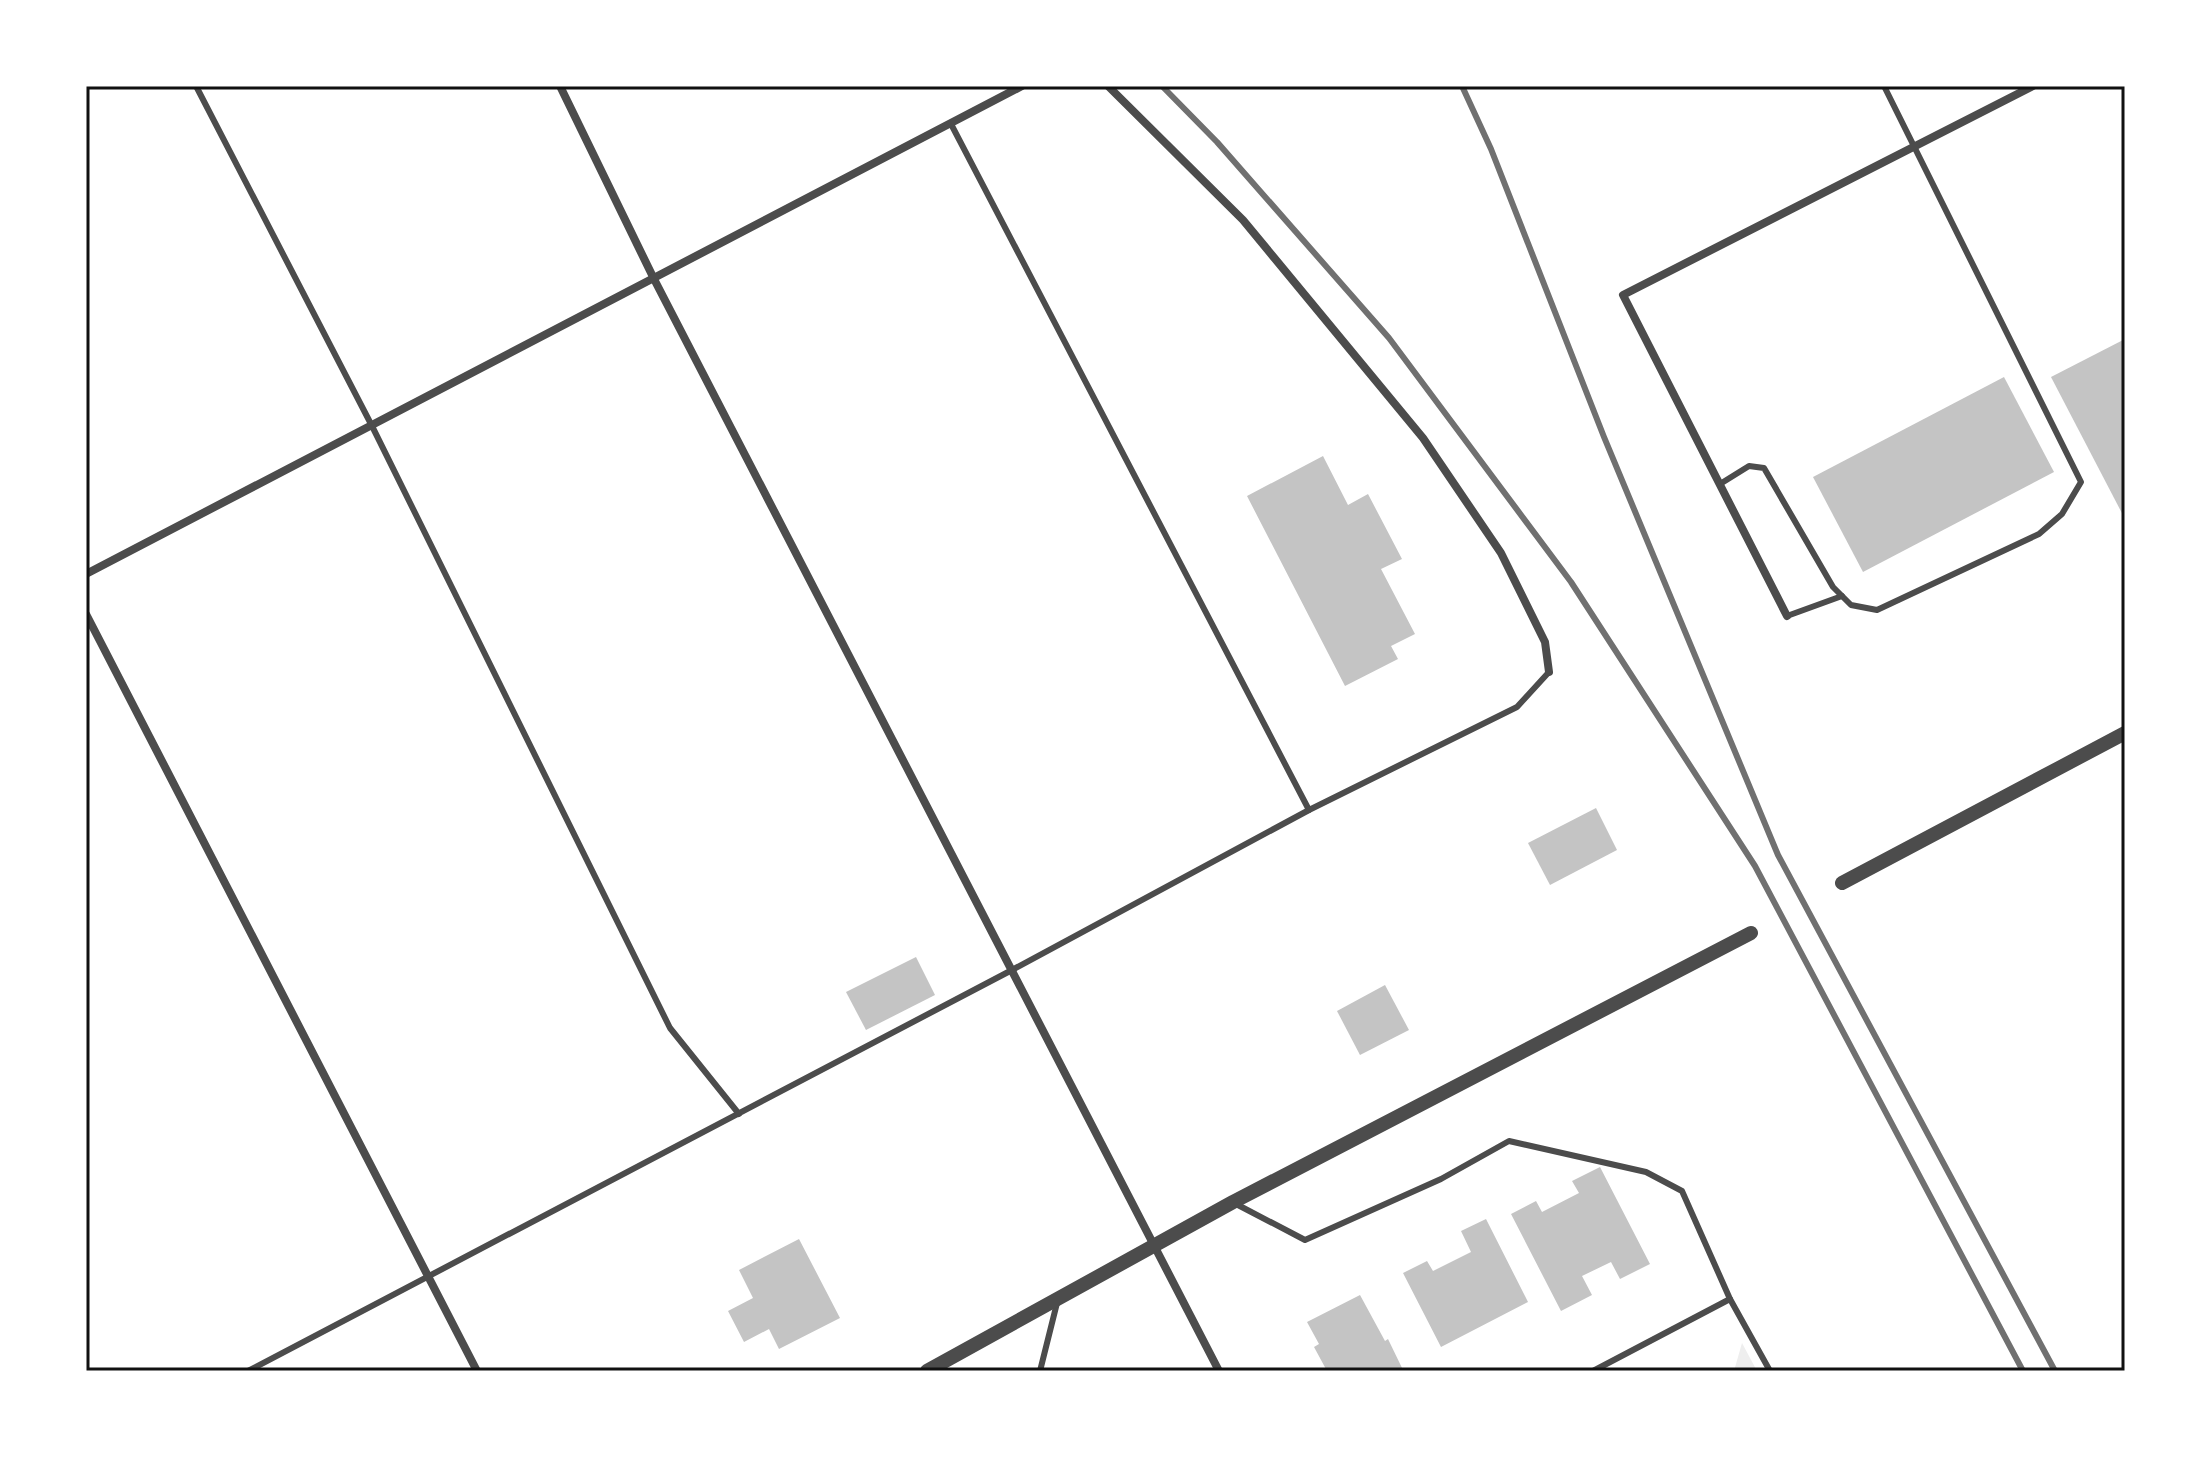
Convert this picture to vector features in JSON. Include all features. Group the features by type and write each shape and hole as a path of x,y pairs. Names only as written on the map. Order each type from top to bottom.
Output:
{"street":[{"path":"560,86 654,279 1219,1371"},
{"path":"86,574 1022,86"},
{"path":"1108,86 1243,220 1423,438 1501,553 1545,642 1549,672"},
{"path":"1787,616 1623,295 2033,86"},
{"path":"86,614 477,1371"},
{"path":"1842,883 2125,733"},
{"path":"927,1371 1233,1202 1751,933"}],"lane":[{"path":"196,86 372,426 670,1028 739,1114"},
{"path":"1720,484 1749,466 1764,468 1833,587 1851,605 1877,610 2039,534 2062,514 2081,482 1884,86"},
{"path":"951,124 1309,810"},
{"path":"1787,616 1842,596"},
{"path":"248,1371 1012,970 1309,810 1517,707 1549,672"},
{"path":"1233,1202 1305,1240 1441,1179 1509,1141 1646,1172 1682,1191 1730,1299 1770,1371"},
{"path":"1593,1371 1730,1299"},
{"path":"1040,1371 1058,1300"}],"shaded area":[{"path":"1742,1343 1757,1371 1734,1371"}],"building":[{"path":"2125,339 2125,519 2051,377"},
{"path":"2004,377 2054,472 1863,572 1813,477"},
{"path":"1323,456 1348,505 1368,494 1402,559 1381,569 1415,634 1391,646 1398,659 1345,686 1247,496"},
{"path":"1596,808 1617,850 1550,885 1528,843"},
{"path":"916,957 935,995 866,1030 846,992"},
{"path":"1385,985 1409,1030 1360,1055 1337,1011"},
{"path":"1600,1167 1650,1264 1620,1279 1611,1262 1582,1276 1592,1295 1561,1311 1511,1214 1536,1201 1542,1212 1579,1193 1572,1181"},
{"path":"1486,1219 1528,1302 1441,1347 1403,1273 1427,1261 1433,1271 1471,1252 1461,1231"},
{"path":"799,1239 840,1318 779,1349 769,1329 744,1342 728,1311 753,1298 739,1270"},
{"path":"1360,1295 1385,1341 1388,1339 1403,1370 1327,1371 1314,1347 1319,1344 1307,1322"}],"railway":[{"path":"1162,86 1217,142 1389,338 1571,582 1755,866 2023,1371"},
{"path":"1462,86 1491,149 1604,437 1778,855 2055,1371"}]}
